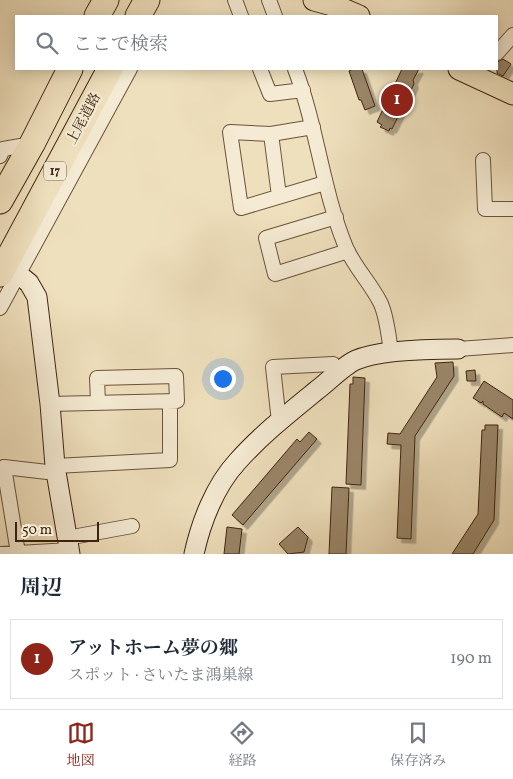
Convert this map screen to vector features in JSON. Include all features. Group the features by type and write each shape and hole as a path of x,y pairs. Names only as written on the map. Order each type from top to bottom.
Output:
{"highway":[{"path":"98,15 106,0"},
{"path":"139,15 147,0"},
{"name":"17","path":"0,201 32,144 69,70"},
{"name":"上尾道路","path":"9,274 111,79"}],"main road":[{"path":"314,0 336,6 357,15"},
{"path":"473,72 513,94"}],"street":[{"path":"235,0 241,15"},
{"path":"269,0 275,15"},
{"path":"498,52 513,35"},
{"path":"111,79 128,70"},
{"path":"260,70 270,94 303,90"},
{"path":"295,70 303,90 325,183 336,217 348,251 381,305 391,353"},
{"path":"313,127 272,134 230,132 241,208 325,183"},
{"path":"272,134 279,196"},
{"path":"0,156 3,150 32,144"},
{"path":"483,160 485,209 513,209"},
{"path":"336,217 266,238 275,274 348,251"},
{"path":"0,308 9,274 29,283 36,297 50,404 56,470 69,548"},
{"path":"194,554 198,536 214,498 226,476 238,461 280,422 354,360 370,355 391,353 513,345"},
{"path":"280,422 273,367 333,364 339,372"},
{"path":"50,404 98,403 170,401 177,401 176,376 97,378 98,403"},
{"path":"18,553 4,467 56,470 170,460 170,401"},
{"path":"0,554 69,548 132,526"}],"building":[{"path":"503,59 511,64 503,76 497,73 498,62"},
{"path":"362,70 375,106 365,110 361,100 359,100 349,71"},
{"path":"402,70 418,70 413,80 414,84 392,129 390,128 389,131 380,127 382,125 377,122"},
{"path":"453,362 454,376 415,436 411,539 397,538 401,445 387,444 388,433 400,434 437,377 435,363"},
{"path":"475,370 476,381 467,381 466,371"},
{"path":"353,377 365,378 361,485 346,484 350,384 353,384"},
{"path":"484,381 513,400 513,419 504,413 502,417 483,404 483,401 481,403 473,398"},
{"path":"485,425 498,425 494,520 473,554 452,554 478,514 482,430 485,430"},
{"path":"309,432 317,439 243,525 232,515 297,439 300,442"},
{"path":"332,487 349,488 346,554 329,554"},
{"path":"227,527 242,529 239,554 224,554"},
{"path":"298,527 308,537 304,552 288,554 279,544"}],"place":[{"name":"アットホーム夢の郷","path":"397,100"}]}
